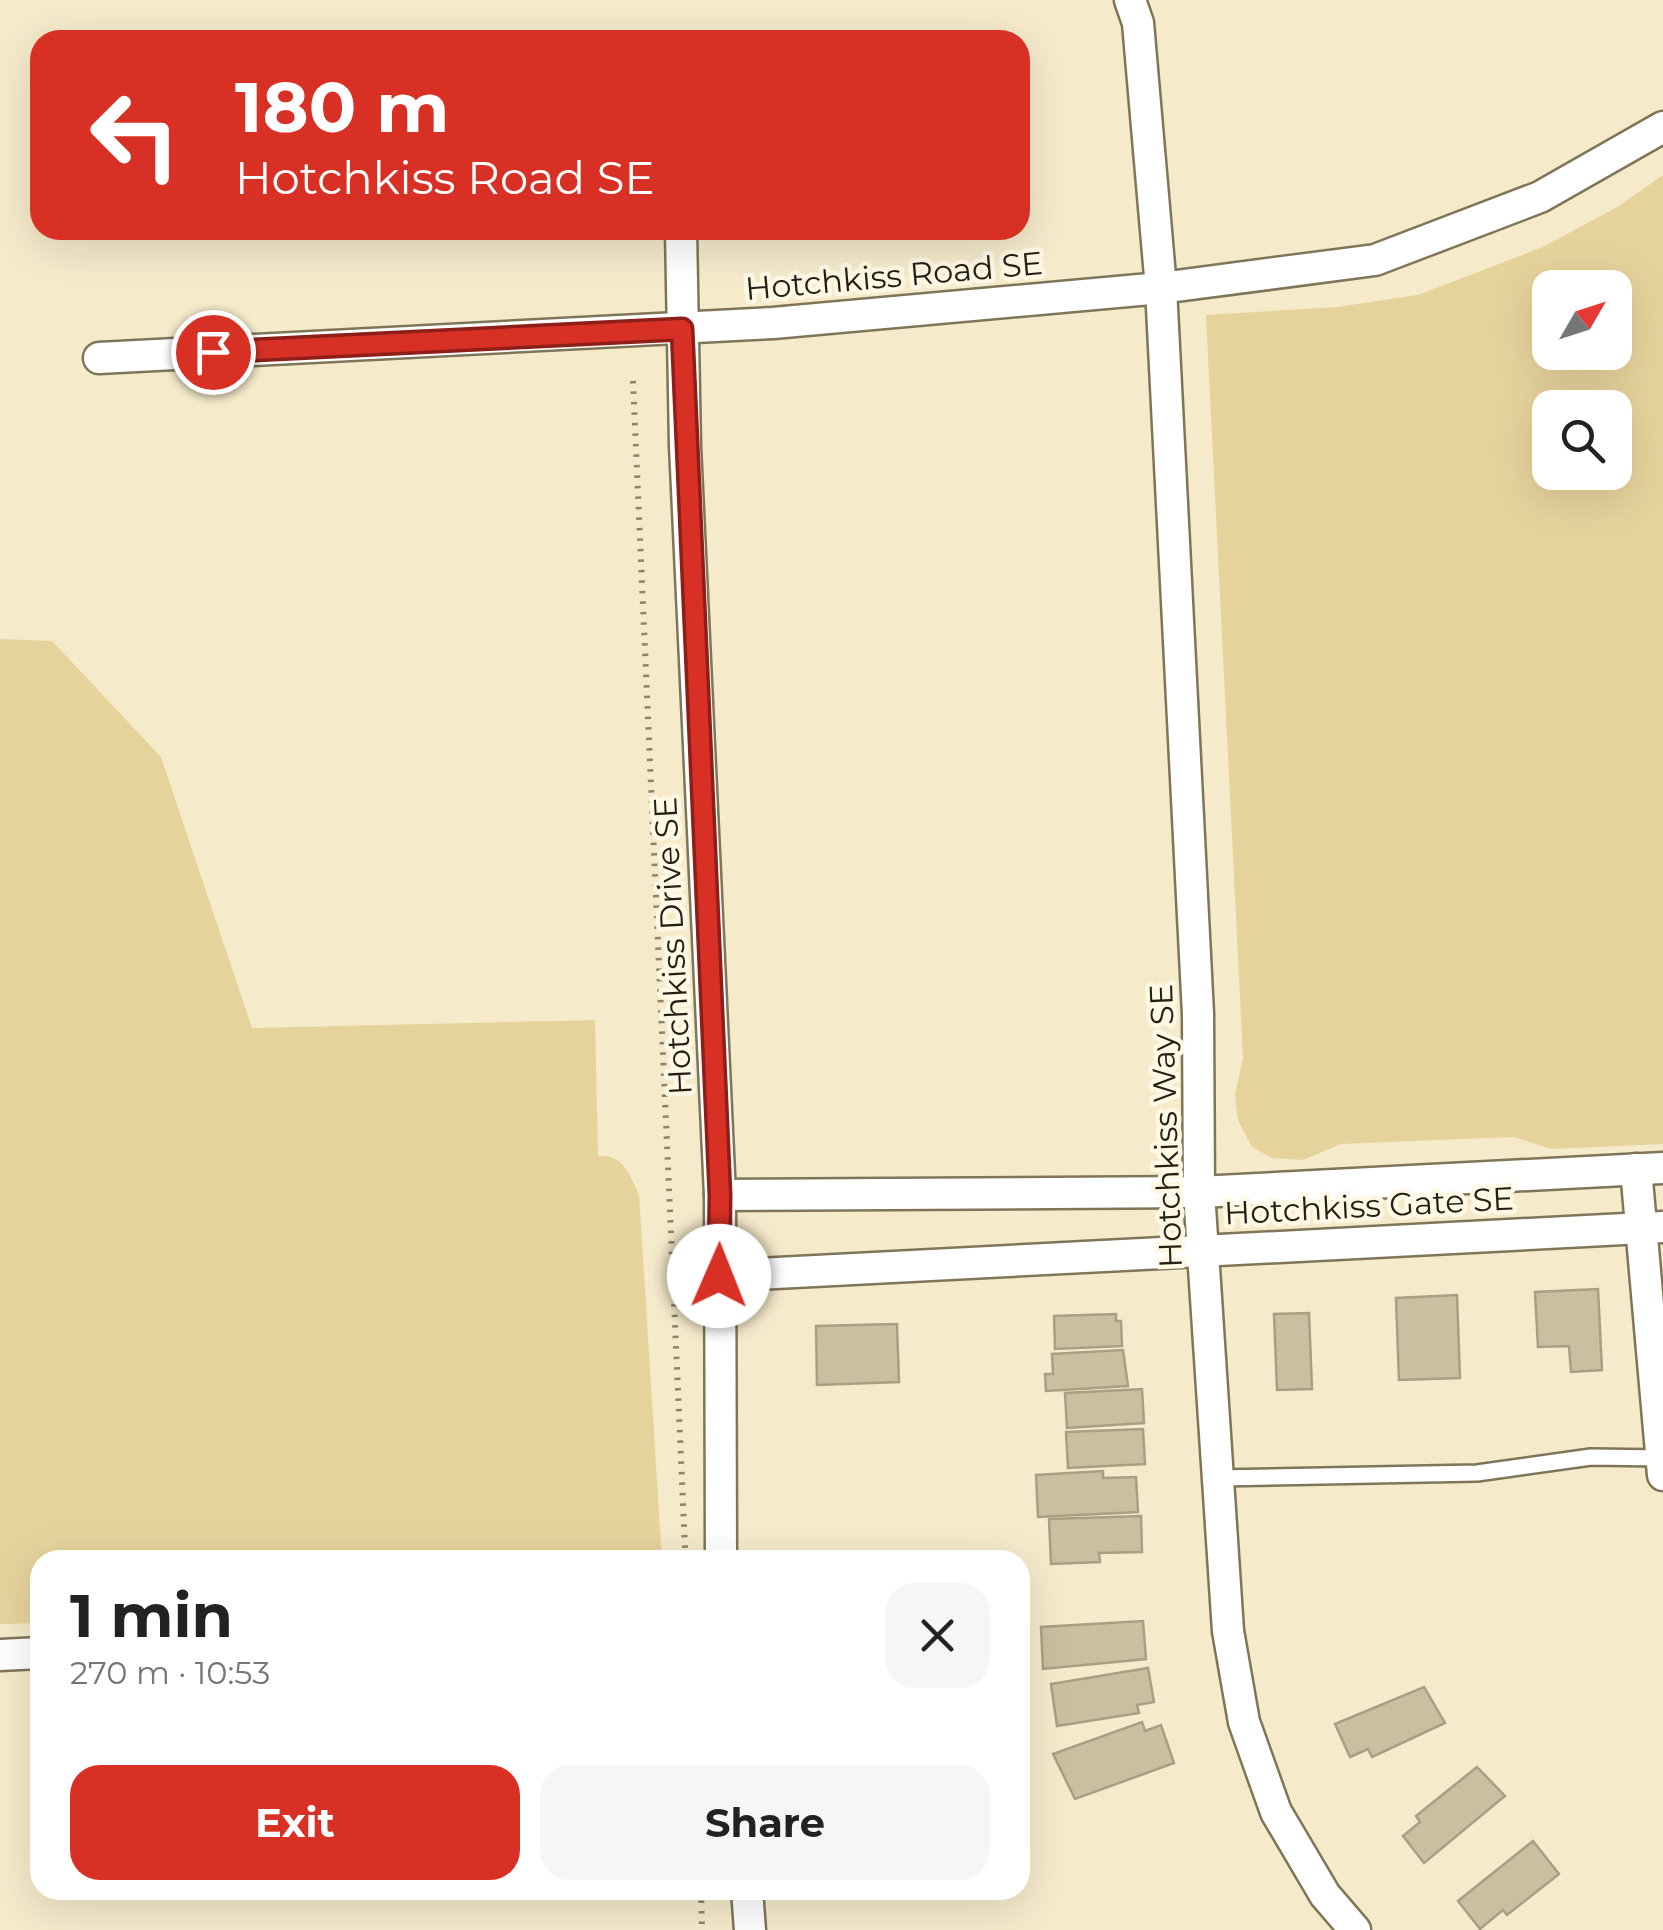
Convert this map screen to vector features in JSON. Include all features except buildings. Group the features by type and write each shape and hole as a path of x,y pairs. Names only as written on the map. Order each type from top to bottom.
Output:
{"street":[{"name":"Hotchkiss Way SE","path":"1130,0 1138,24 1161,288 1198,1014 1200,1192 1228,1631 1244,1722 1276,1812 1325,1895 1356,1930"},
{"name":"Hotchkiss Road SE","path":"98,358 682,329 1161,288 1375,260 1540,197 1663,127"},
{"name":"Hotchkiss Drive SE","path":"681,240 720,1195 721,1550"},
{"name":"Hotchkiss Gate SE","path":"720,1195 1200,1192 1650,1168"},
{"path":"1650,1168 1662,1464"},
{"name":"Hotchkiss Gate SE","path":"719,1276 1651,1228"},
{"path":"0,1655 30,1654"},
{"path":"748,1900 750,1930"}],"lane":[{"path":"1218,1478 1477,1472 1590,1457 1662,1464"}],"path":[{"path":"634,380 686,1550"},
{"path":"701,1900 702,1930"}],"shaded area":[{"path":"1663,175 1663,1144 1551,1149 1514,1137 1486,1138 1341,1144 1303,1160 1272,1158 1252,1147 1238,1120 1235,1095 1243,1058 1206,315 1337,307 1418,295 1543,247 1619,206"},
{"path":"0,639 52,641 161,757 252,1028 595,1020 598,1156 619,1162 639,1194 661,1550 30,1550 30,1623 0,1624"}],"route":[{"path":"213,352 682,329 720,1195 719,1276"}]}
